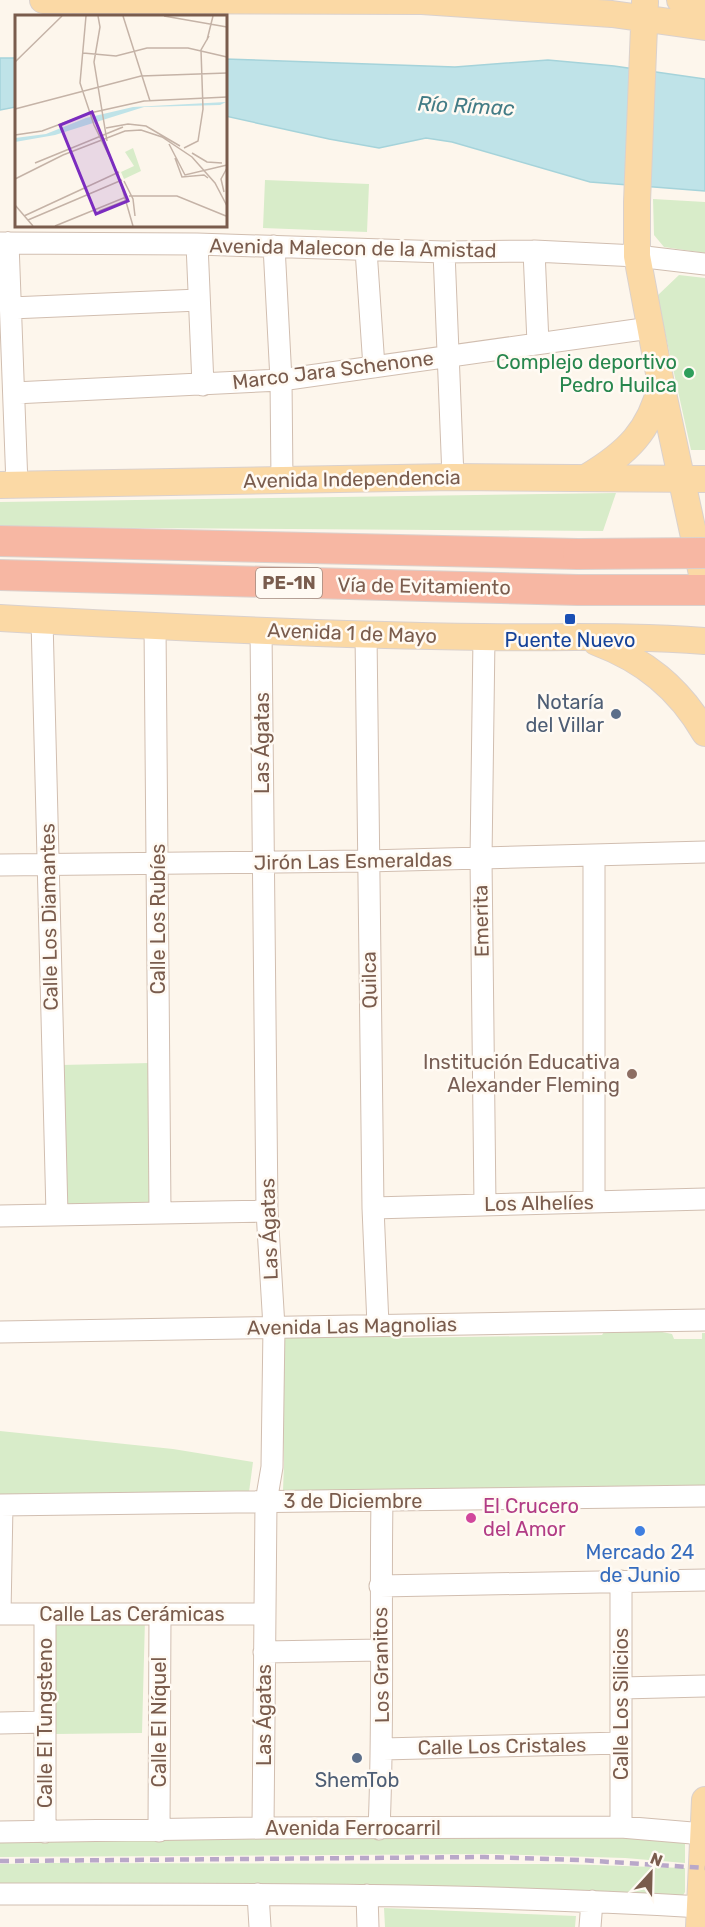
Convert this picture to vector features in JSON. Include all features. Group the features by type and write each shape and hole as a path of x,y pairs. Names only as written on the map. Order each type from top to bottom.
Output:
{"highway":[{"name":"Vía de Evitamiento","path":"0,541 578,554 705,553"},
{"name":"Vía de Evitamiento","path":"0,575 578,590 705,589"}],"main road":[{"path":"43,0 422,1 645,18 705,27"},
{"path":"680,0 705,3"},
{"path":"645,18 637,202 637,256 661,384 694,479 705,589"},
{"path":"587,477 605,466 634,441 650,419 661,384"},
{"name":"Avenida Independencia","path":"9,485 453,477 694,479"},
{"name":"Avenida 1 de Mayo","path":"0,618 366,634 484,637 566,636 705,641"},
{"path":"566,636 592,641 639,661 678,693 694,713 705,733"},
{"path":"702,1914 705,1800"}],"street":[{"name":"Avenida Malecon de la Amistad","path":"4,243 197,244 444,252 534,251 637,256 705,264"},
{"path":"4,243 14,393 9,485"},
{"path":"197,244 202,385"},
{"path":"274,246 282,480"},
{"path":"366,250 374,367"},
{"path":"534,251 538,343"},
{"path":"444,252 453,477"},
{"path":"10,308 199,300"},
{"name":"Marco Jara Schenone","path":"14,393 280,380 650,328"},
{"name":"Calle Los Diamantes","path":"42,620 57,1214"},
{"name":"Calle Los Rubíes","path":"155,626 160,1211"},
{"name":"Las Ágatas","path":"261,630 267,1210 274,1327 272,1467 266,1502 263,1828"},
{"name":"Quilca","path":"366,634 373,1208 378,1325"},
{"name":"Emerita","path":"484,637 481,859 485,1205"},
{"name":"Jirón Las Esmeraldas","path":"0,865 481,859 705,852"},
{"path":"594,856 594,1202"},
{"name":"Los Alhelíes","path":"373,1208 705,1199"},
{"path":"0,1216 267,1210"},
{"name":"Avenida Las Magnolias","path":"0,1332 705,1320"},
{"name":"3 de Diciembre","path":"1,1505 705,1496"},
{"name":"Los Granitos","path":"379,1828 383,1749 380,1586 382,1501"},
{"path":"0,1614 1,1505"},
{"path":"380,1586 705,1580"},
{"name":"Calle Los Silicios","path":"621,1581 621,1827"},
{"name":"Calle Las Cerámicas","path":"0,1614 265,1614"},
{"name":"Calle El Tungsteno","path":"45,1614 45,1832"},
{"name":"Calle El Níquel","path":"159,1831 160,1614"},
{"path":"264,1652 381,1650"},
{"path":"621,1688 705,1686"},
{"path":"0,1723 45,1722"},
{"name":"Calle Los Cristales","path":"383,1749 621,1743"},
{"name":"Avenida Ferrocarril","path":"0,1832 263,1828 621,1827 704,1834"},
{"path":"0,1894 258,1894 592,1901 702,1914"},
{"path":"258,1894 260,1927"},
{"path":"367,1896 368,1927"},
{"path":"590,1927 592,1901"}],"green space":[{"path":"265,180 369,184 367,232 263,228"},
{"path":"653,199 705,202 705,253 664,247 654,235"},
{"name":"Complejo deportivo Pedro Huilca","path":"679,275 705,278 705,450 691,450 657,296"},
{"path":"616,493 603,531 0,527 0,502"},
{"path":"150,1063 154,1206 66,1208 61,1065"},
{"path":"607,1328 642,1328 672,1334 674,1339 702,1339 702,1333 705,1333 705,1485 283,1491 281,1335 391,1332 400,1338 602,1335"},
{"path":"0,1431 173,1449 253,1462 249,1492 0,1498"},
{"path":"145,1619 142,1733 55,1734 55,1621"},
{"path":"543,1835 685,1839 685,1863 625,1858 492,1854 0,1857 0,1841"},
{"path":"0,1864 564,1864 685,1868 685,1892 682,1897 0,1901"},
{"path":"384,1908 576,1916 575,1927 385,1927"}],"water":[{"path":"0,58 15,58 15,107 0,110"},
{"name":"Río Rímac","path":"226,59 455,67 548,60 614,66 705,79 705,191 590,182 452,142 426,138 379,148 226,116"}],"railway":[{"path":"0,1861 485,1857 705,1868"}],"place":[{"name":"Complejo deportivo Pedro Huilca","path":"689,373"},
{"name":"Puente Nuevo","path":"570,619"},
{"name":"Notaría del Villar","path":"616,714"},
{"name":"Institución Educativa Alexander Fleming","path":"632,1074"},
{"name":"El Crucero del Amor","path":"471,1518"},
{"name":"Mercado 24 de Junio","path":"640,1531"},
{"name":"ShemTob","path":"357,1758"}]}
